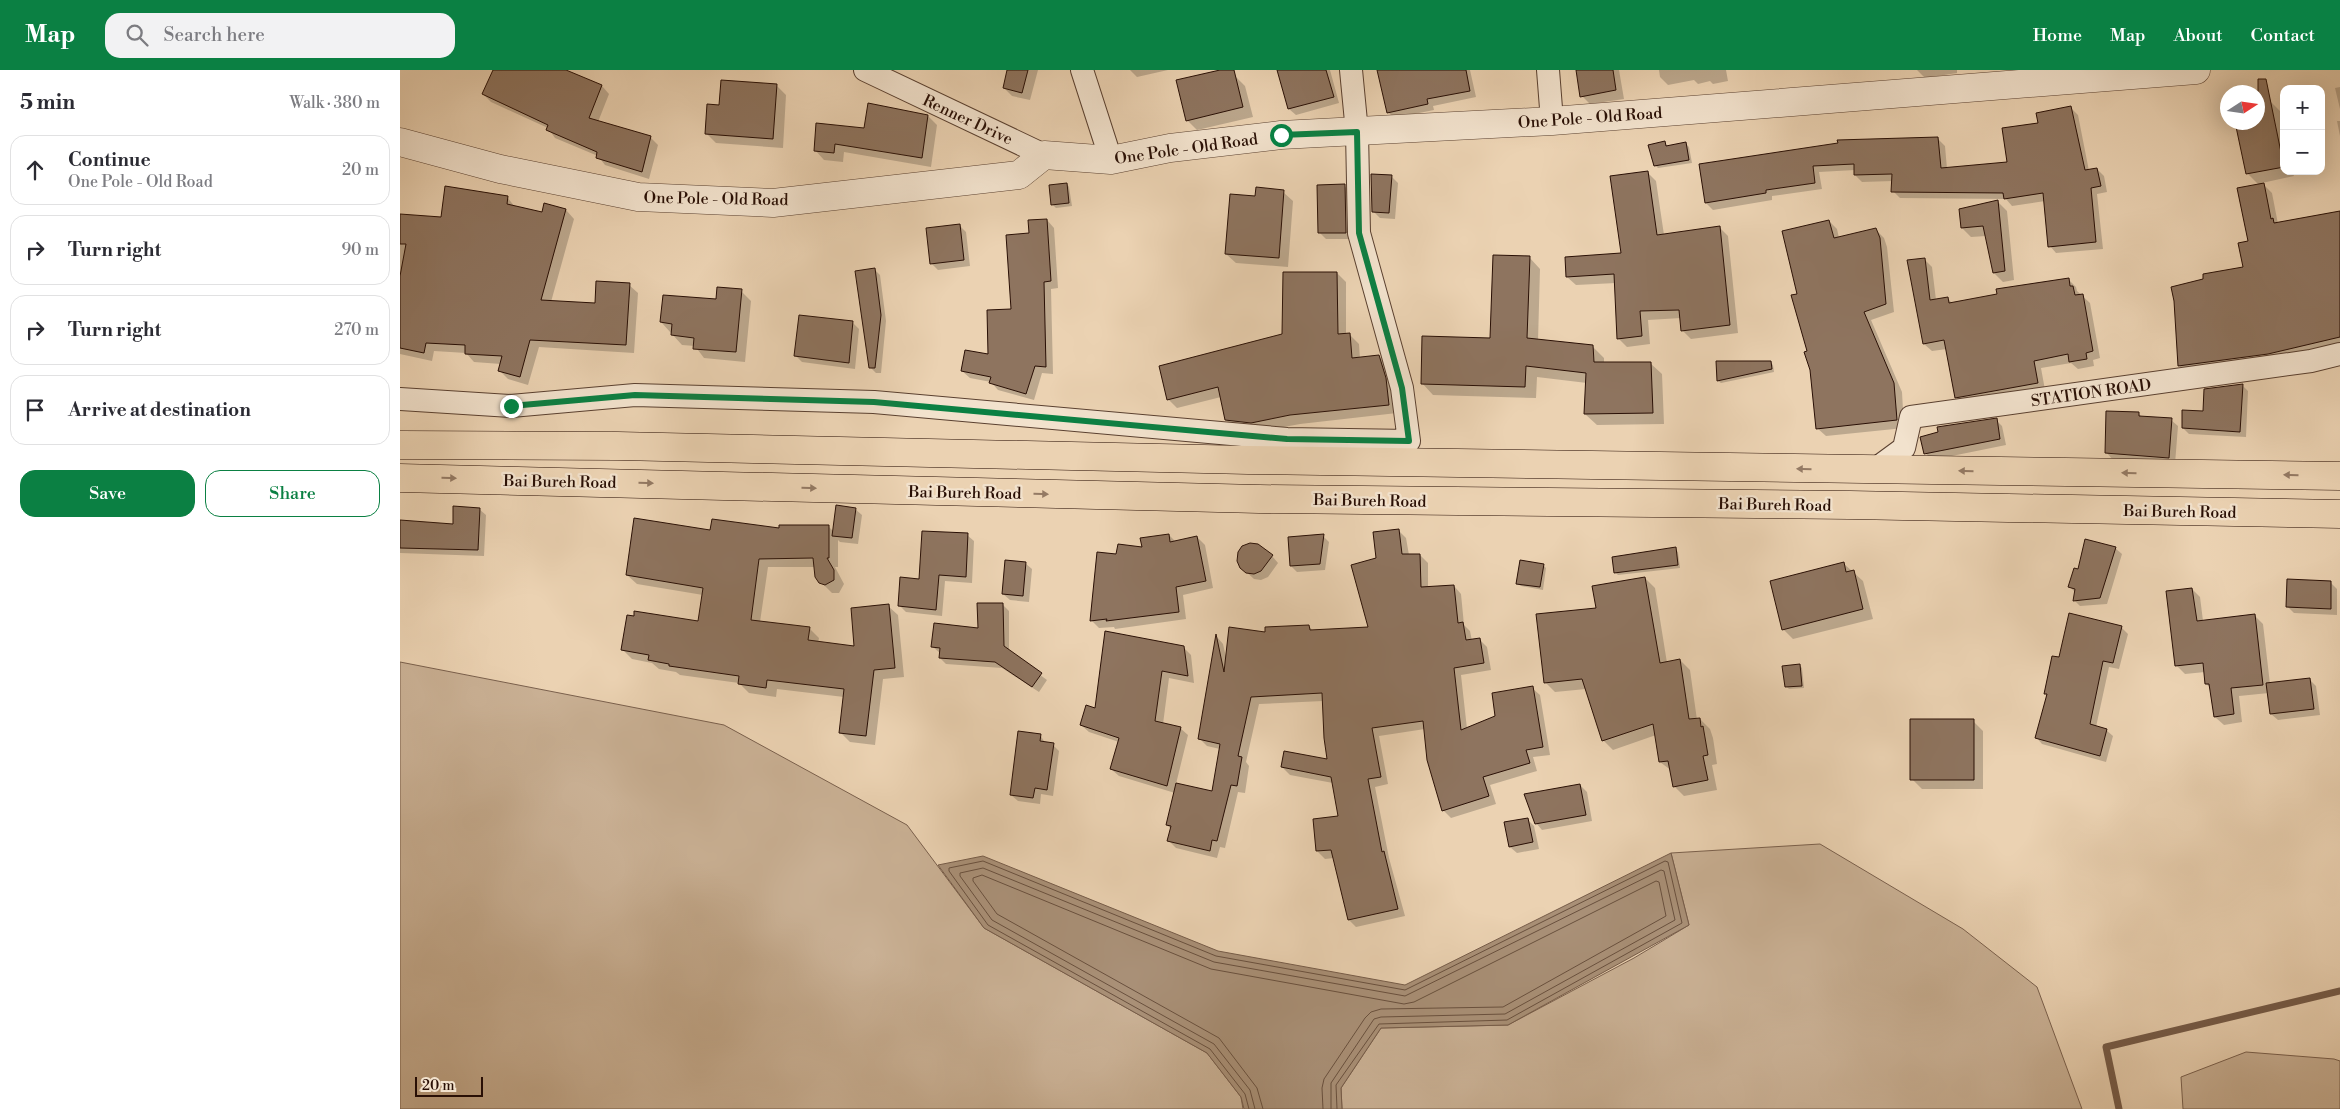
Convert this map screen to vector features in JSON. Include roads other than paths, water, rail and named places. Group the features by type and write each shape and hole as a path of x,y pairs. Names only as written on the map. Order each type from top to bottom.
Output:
{"highway":[{"path":"400,445 618,446 1248,460 2340,476"},
{"name":"Bai Bureh Road","path":"400,478 1259,499 1850,505 2340,514"}],"street":[{"name":"Renner Drive","path":"865,70 1044,154"},
{"path":"1082,70 1111,160"},
{"path":"400,399 511,406 635,395 874,402 1287,439 1409,441 1402,388 1359,233 1357,132 1352,70"},
{"path":"1548,70 1552,120"},
{"name":"One Pole - Old Road","path":"400,142 500,169 638,197 773,203 1019,175 1044,154 1111,160 1170,148 1281,135 1552,120 2196,70"},
{"name":"STATION ROAD","path":"1874,470 1904,448 1911,417 2311,361 2340,354"}],"water":[{"path":"1671,853 1689,925 1508,1025 1381,1028 1341,1088 1342,1109 1244,1109 1241,1097 1207,1053 984,928 938,865 983,856 1218,951 1405,985"}],"waterway":[{"path":"2119,1109 2106,1047 2340,991"}]}
